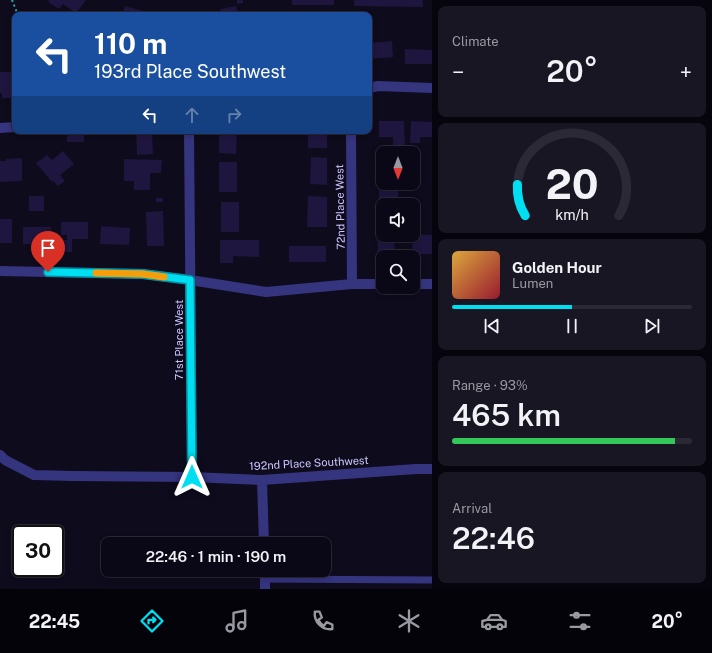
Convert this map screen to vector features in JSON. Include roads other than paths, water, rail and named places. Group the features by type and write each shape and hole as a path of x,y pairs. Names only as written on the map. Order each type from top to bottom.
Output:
{"street":[{"path":"372,87 378,86 432,88"},
{"path":"0,128 12,127"},
{"name":"71st Place West","path":"189,134 192,477"},
{"name":"72nd Place West","path":"351,134 352,284"},
{"path":"0,271 143,274 266,292 352,284 376,284"},
{"path":"420,284 432,284"},
{"name":"192nd Place Southwest","path":"0,455 5,460 34,475 192,477 262,480 432,469"},
{"path":"262,480 264,537"}],"lane":[{"path":"265,579 432,580"}]}
